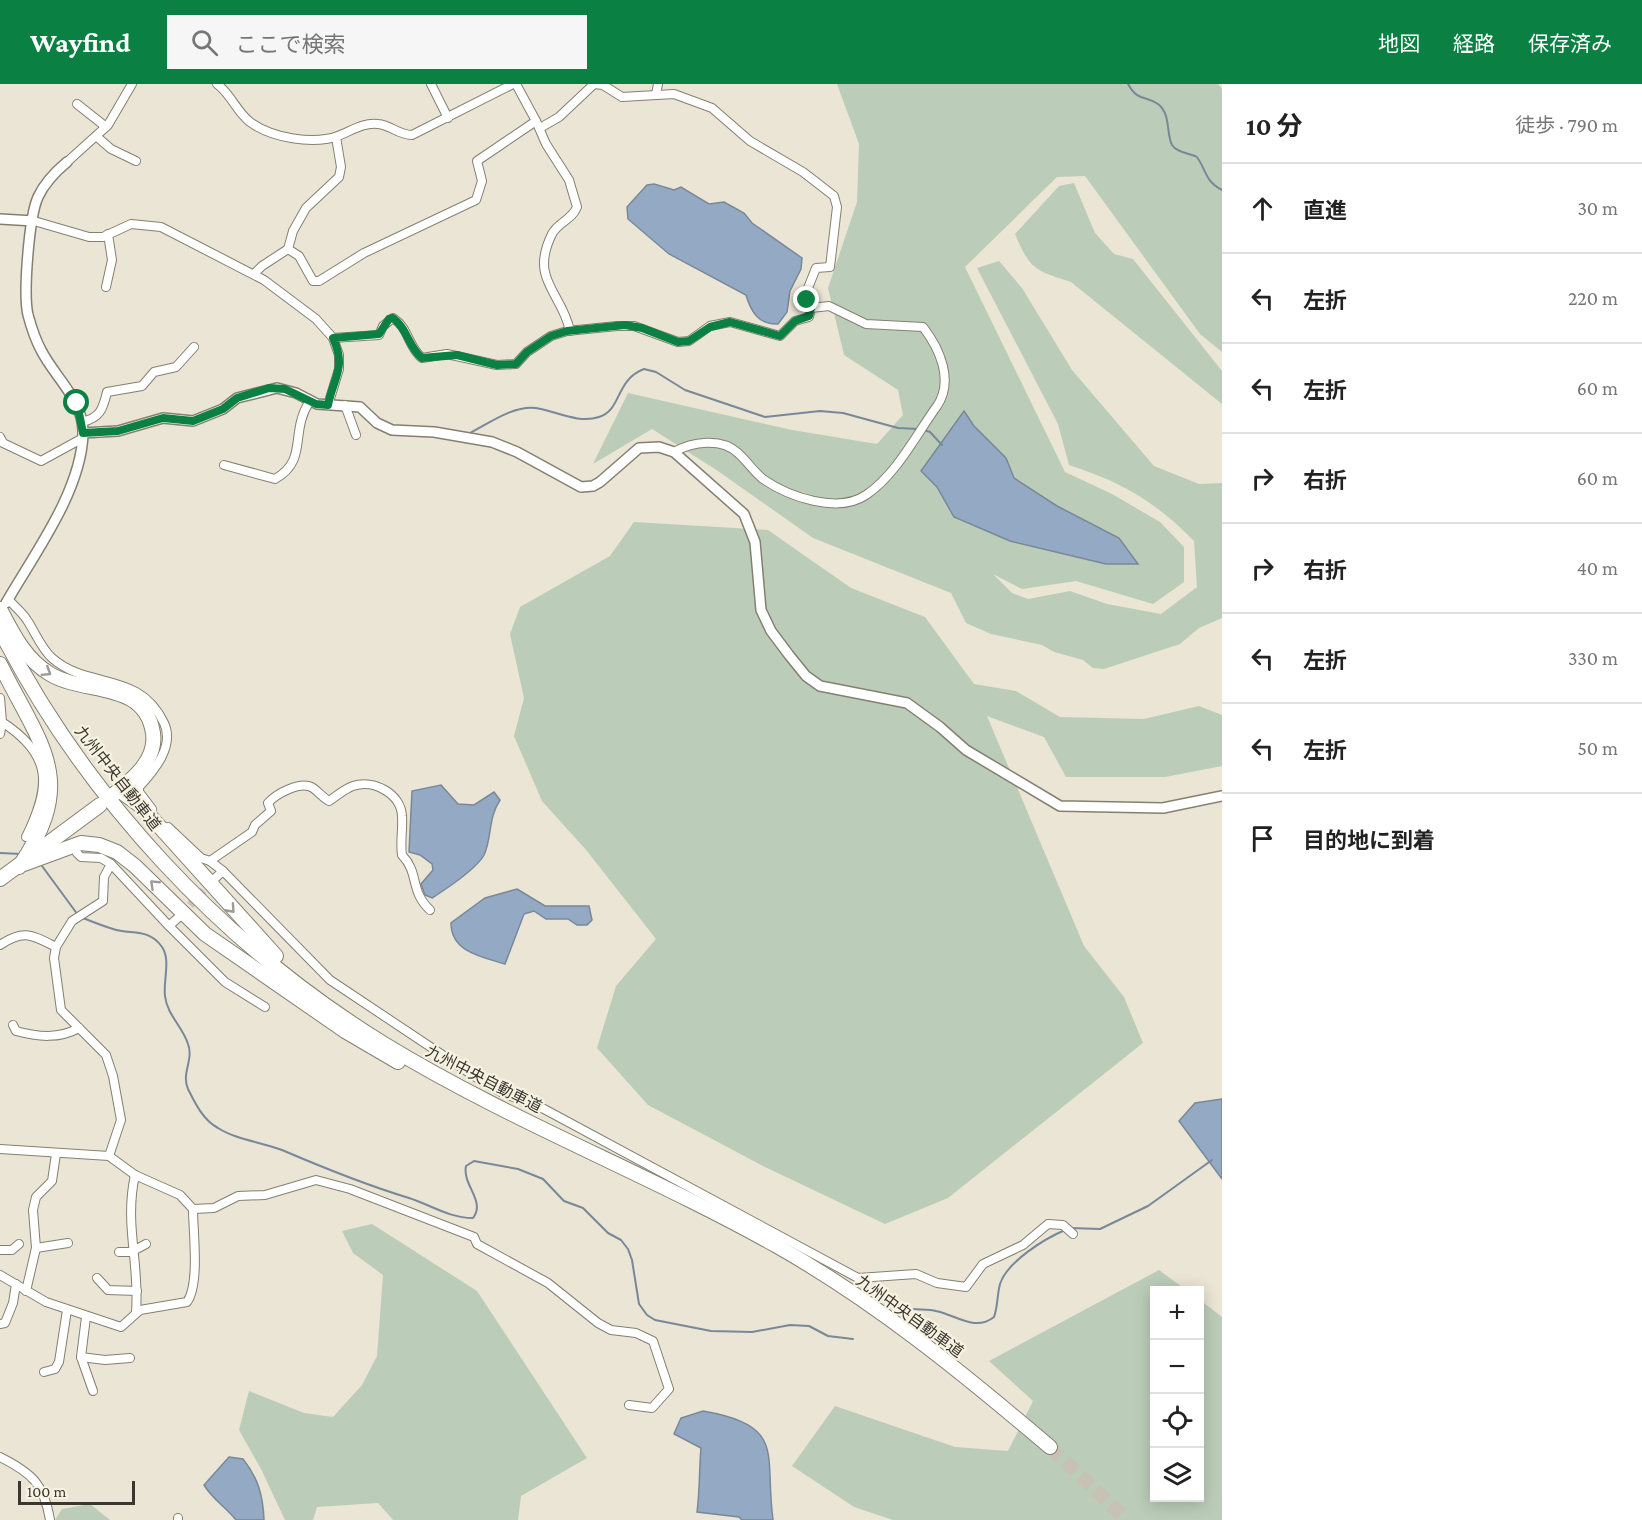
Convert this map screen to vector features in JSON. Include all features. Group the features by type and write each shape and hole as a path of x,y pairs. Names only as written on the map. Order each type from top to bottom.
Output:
{"highway":[{"path":"5,604 19,644 33,663 66,682 120,692 134,699 144,708 151,722 152,752 146,766 116,793 141,806 246,926 291,970 370,1027 514,1114"},
{"name":"九州中央自動車道","path":"0,630 70,746 113,803 197,896 256,951 343,1017 423,1066 514,1114 642,1175 781,1248 926,1345 1048,1450 922,1351 847,1298 769,1249 710,1216 424,1074 299,994 258,963 189,898 135,839 84,777 43,717 0,644"},
{"path":"0,664 44,747 50,778 49,807 41,830 21,866"},
{"path":"0,879 21,866 100,805"},
{"path":"21,866 81,843 99,844 117,852 135,866 205,934 368,1046 424,1074"}],"street":[{"path":"132,84 106,127 48,179 37,199 27,279 28,314 40,349 77,403 83,436 80,456 69,489 53,522 5,604 26,618 52,658 74,671 118,683 146,697 156,706 166,727 167,746 151,774 139,787 139,792 161,820 201,858 210,861 223,871 330,980 477,1078 501,1092 544,1108 858,1278 916,1274 952,1287 966,1287 983,1264 1023,1245 1048,1224 1063,1225 1073,1234"},
{"path":"217,84 225,90 250,122 269,132 294,138 336,137 365,124 378,124 401,135 412,135 514,84 538,124 546,144 569,180 577,207 572,216 552,233 543,257 547,284 570,331"},
{"path":"431,84 448,118"},
{"path":"288,249 300,256 313,281 319,281 364,253 471,203 482,188 477,161 538,124 559,117 594,84 603,85 626,98 674,94 712,108 750,141 803,172 834,196 837,207 830,267 816,268 806,293 811,308 809,316 795,321 780,336 730,322 710,327 693,339 684,342 634,326 570,331 551,336 527,352 516,364 506,365 457,355 422,358 416,354 407,332 393,318 389,319 379,334 333,338"},
{"path":"656,94 658,84"},
{"path":"77,104 106,127"},
{"path":"96,136 111,149 136,161"},
{"path":"254,274 261,266 288,249 293,231 306,208 339,177 341,167 336,137"},
{"path":"0,219 34,221 89,237 108,234 131,224 161,227 254,274 316,320 333,338 339,355 339,369 328,405"},
{"path":"106,287 112,260 108,234"},
{"path":"674,452 701,443 718,443 738,453 761,477 783,490 834,503 856,501 869,494 885,477 945,392 944,368 933,339 923,327 866,324 828,306 811,308"},
{"path":"82,422 94,419 102,410 107,392 142,386 154,372 176,367 194,347"},
{"path":"0,437 8,445 41,461 83,436 118,431 163,418 193,421 223,409 237,398 269,388 285,389 310,401 328,405 345,405 364,409 381,425 398,432 434,432 492,442 517,452 581,487 593,486 600,482 639,448 659,447 674,452 734,504 747,520 757,550 761,610 771,631 789,655 807,676 820,686 907,703 966,750 1060,806 1163,808 1222,796"},
{"path":"224,465 275,479 285,474 296,459 300,418 310,401"},
{"path":"345,405 356,435"},
{"path":"0,451 8,445"},
{"path":"0,698 3,722 0,734"},
{"path":"3,722 30,742 39,756 42,767 41,794 36,816 26,837"},
{"path":"210,861 252,832 255,825 271,811 268,804 285,791 301,786 312,786 329,801 352,786 364,784 396,796 402,814 402,855 411,864 418,895 430,910"},
{"path":"77,853 81,857 101,858 111,864 225,982 265,1007"},
{"path":"109,1156 121,1120 113,1076 106,1055 61,1010 54,958 56,947 72,921 100,904 105,897 104,877 111,864"},
{"path":"213,880 223,871"},
{"path":"169,926 180,916"},
{"path":"0,945 14,936 31,935 56,947"},
{"path":"13,1025 15,1031 63,1036 79,1028"},
{"path":"0,1149 109,1156 135,1175 180,1195 193,1209 194,1259 189,1299 136,1312 121,1327 67,1310 26,1291 0,1275"},
{"path":"26,1291 36,1248 33,1210 36,1197 52,1181 56,1154"},
{"path":"135,1175 129,1209 131,1252 137,1291 136,1312"},
{"path":"193,1209 214,1208 238,1196 266,1195 304,1181 322,1180 474,1238 477,1244 548,1282 598,1323 611,1330 636,1334 653,1341 669,1389 652,1408 629,1405"},
{"path":"36,1248 68,1243"},
{"path":"0,1250 12,1250 19,1244"},
{"path":"119,1252 131,1252 146,1244"},
{"path":"97,1278 108,1290 137,1291"},
{"path":"0,1324 5,1323 13,1303 16,1284"},
{"path":"44,1372 55,1369 59,1362 67,1310"},
{"path":"86,1317 81,1357 93,1391"},
{"path":"81,1357 105,1360 130,1358"},
{"path":"0,1457 32,1477 42,1491 50,1520"}],"green space":[{"path":"837,84 1218,84 1222,89 1222,352 1200,334 1085,176 1057,177 965,267 1065,472 1112,494 1160,522 1184,547 1184,582 1153,604 1076,581 1022,589 993,574 1012,593 1028,599 1070,591 1107,604 1161,614 1197,587 1194,541 1180,527 1136,494 1105,478 1069,465 1058,424 977,268 999,261 1022,288 1072,370 1154,466 1199,484 1222,483 1222,618 1199,628 1180,644 1104,669 1093,668 1083,660 1054,652 1042,645 991,634 966,623 951,593 813,538 718,471 652,429 593,464 628,393 792,430 877,444 903,415 898,390 844,355 828,288 857,202 859,144"},
{"path":"1074,183 1095,233 1114,254 1133,259 1222,371 1222,404 1071,282 1041,271 1025,255 1015,234 1059,186"},
{"path":"634,522 768,530 851,588 925,617 974,684 1016,691 1060,717 1144,719 1199,706 1222,715 1222,766 1165,777 1066,777 1044,737 987,716 1084,946 1124,997 1143,1043 948,1198 885,1224 765,1167 648,1105 597,1048 616,986 656,939 587,851 542,801 514,736 524,698 510,634 520,607 610,556"},
{"path":"372,1224 477,1291 587,1458 521,1496 518,1520 393,1520 378,1503 317,1507 313,1520 285,1520 261,1469 239,1430 249,1391 304,1413 333,1417 362,1385 377,1356 383,1275 353,1253 342,1231"},
{"path":"1159,1270 1181,1286 1150,1286 1150,1502 1204,1502 1204,1303 1222,1317 1222,1520 893,1520 854,1507 792,1466 835,1406 955,1447 1008,1451 1033,1401 989,1361"},
{"path":"90,1504 110,1520 55,1520 62,1509"}],"water":[{"path":"654,184 674,190 681,187 709,204 724,202 744,213 752,223 802,258 801,269 790,291 787,312 778,324 761,320 750,307 746,295 669,254 628,219 627,207 647,185"},
{"path":"964,411 974,426 1006,458 1014,478 1057,506 1119,538 1138,564 1106,564 1010,541 954,517 937,487 921,471"},
{"path":"441,785 458,804 474,805 494,792 500,800 496,807 484,855 480,861 460,879 432,898 425,895 421,884 433,870 432,864 420,855 409,852 412,791"},
{"path":"517,889 545,906 589,906 592,920 587,925 577,925 568,919 546,919 534,911 524,914 505,964 469,952 456,941 451,923 485,898"},
{"path":"1222,1099 1222,1179 1179,1121 1195,1103"},
{"path":"703,1411 730,1417 748,1425 760,1434 769,1460 773,1520 742,1520 739,1517 697,1512 701,1448 674,1434 681,1418"},
{"path":"229,1457 243,1459 256,1480 261,1495 264,1520 236,1520 204,1485"}],"waterway":[{"path":"1128,84 1138,96 1153,101 1162,108 1167,118 1169,135 1174,148 1197,157 1209,179 1222,190"},
{"path":"468,434 518,409 536,408 583,419 599,417 612,408 628,380 644,369 656,372 685,390 765,417 820,411 843,413 898,428 918,429"},
{"path":"924,430 930,432 942,445"},
{"path":"0,853 21,854"},
{"path":"42,866 78,915"},
{"path":"83,918 120,931 146,935 162,947 166,958 166,1003 186,1038 189,1050 186,1077 188,1089 204,1116 225,1132 282,1150 448,1214 464,1217 473,1218 477,1205 467,1180 466,1166 474,1161 518,1169 543,1179 564,1201 583,1208 608,1233 621,1240 632,1260 639,1304 647,1315 655,1320 711,1331 752,1332 790,1325 809,1326 828,1336 853,1339"},
{"path":"1070,1228 1100,1229 1148,1206 1212,1160"},
{"path":"912,1309 933,1310 973,1323 987,1321 994,1317 1000,1284 1010,1268 1037,1245 1065,1230"}],"tunnel":[{"path":"182,914 212,881"},
{"path":"1050,1447 1127,1520"}],"route":[{"path":"77,403 83,433 118,431 163,418 193,421 223,409 237,398 269,388 285,389 316,404 328,405 339,369 339,355 333,338 379,334 389,319 393,318 407,332 416,354 422,358 428,359 447,354 506,365 516,364 541,342 567,331 625,325 642,328 678,342 689,341 710,327 730,322 780,336 795,321 809,316 811,308 807,300"}]}
